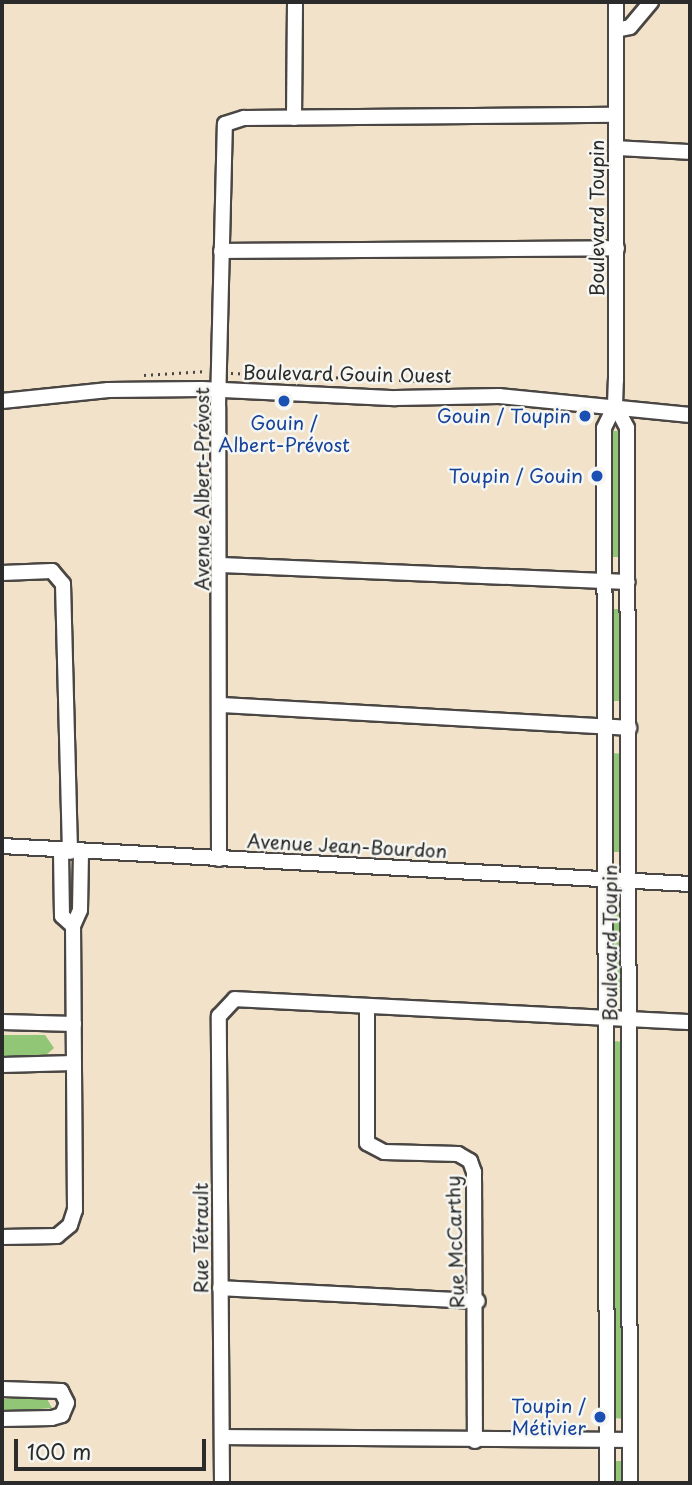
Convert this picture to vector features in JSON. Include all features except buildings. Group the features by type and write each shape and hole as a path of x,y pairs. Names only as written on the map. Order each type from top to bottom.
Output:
{"street":[{"path":"295,2 294,118 616,115"},
{"name":"Boulevard Toupin","path":"607,1483 608,1018 604,428 615,405 616,2"},
{"path":"617,30 630,27 651,2"},
{"name":"Avenue Albert-Prévost","path":"219,859 222,135 229,121 294,118"},
{"path":"616,148 690,152"},
{"path":"221,251 617,248"},
{"name":"Boulevard Gouin Ouest","path":"2,401 108,390 220,390 396,398 499,396 615,405 690,415"},
{"name":"Boulevard Toupin","path":"615,405 627,428 630,1483"},
{"path":"221,565 628,582"},
{"path":"2,573 52,571 63,584 71,852 80,910 74,926 75,1210 70,1225 57,1236 2,1237"},
{"path":"220,705 629,728"},
{"name":"Avenue Jean-Bourdon","path":"2,846 71,852 690,884"},
{"path":"71,852 62,916 74,926"},
{"name":"Rue Tétrault","path":"222,1483 219,1016 235,999 367,1006"},
{"path":"367,1006 690,1022"},
{"name":"Rue McCarthy","path":"367,1006 367,1143 384,1152 458,1154 470,1161 474,1172 478,1300 475,1441"},
{"path":"2,1022 74,1024"},
{"path":"2,1065 74,1063"},
{"path":"220,1288 478,1300"},
{"path":"2,1389 61,1391 67,1404 62,1415 52,1418 2,1419"},
{"path":"222,1437 475,1441 630,1440"}],"path":[{"name":"Boulevard Gouin Ouest","path":"242,373 451,382"}],"green space":[{"path":"611,431 623,431 623,557 611,557"},
{"path":"611,609 623,609 624,701 612,701"},
{"path":"612,753 624,754 623,852 612,852"},
{"path":"612,905 624,905 624,995 613,995"},
{"path":"2,1035 45,1035 54,1048 45,1056 2,1057"},
{"path":"613,1041 625,1042 625,1419 614,1418"},
{"path":"2,1399 47,1399 52,1408 2,1412"},
{"path":"614,1461 625,1461 625,1483 614,1483"}],"place":[{"name":"Gouin / Albert-Prévost","path":"284,401"},
{"name":"Gouin / Toupin","path":"585,416"},
{"name":"Toupin / Gouin","path":"597,476"},
{"name":"Toupin / Métivier","path":"600,1417"}]}
